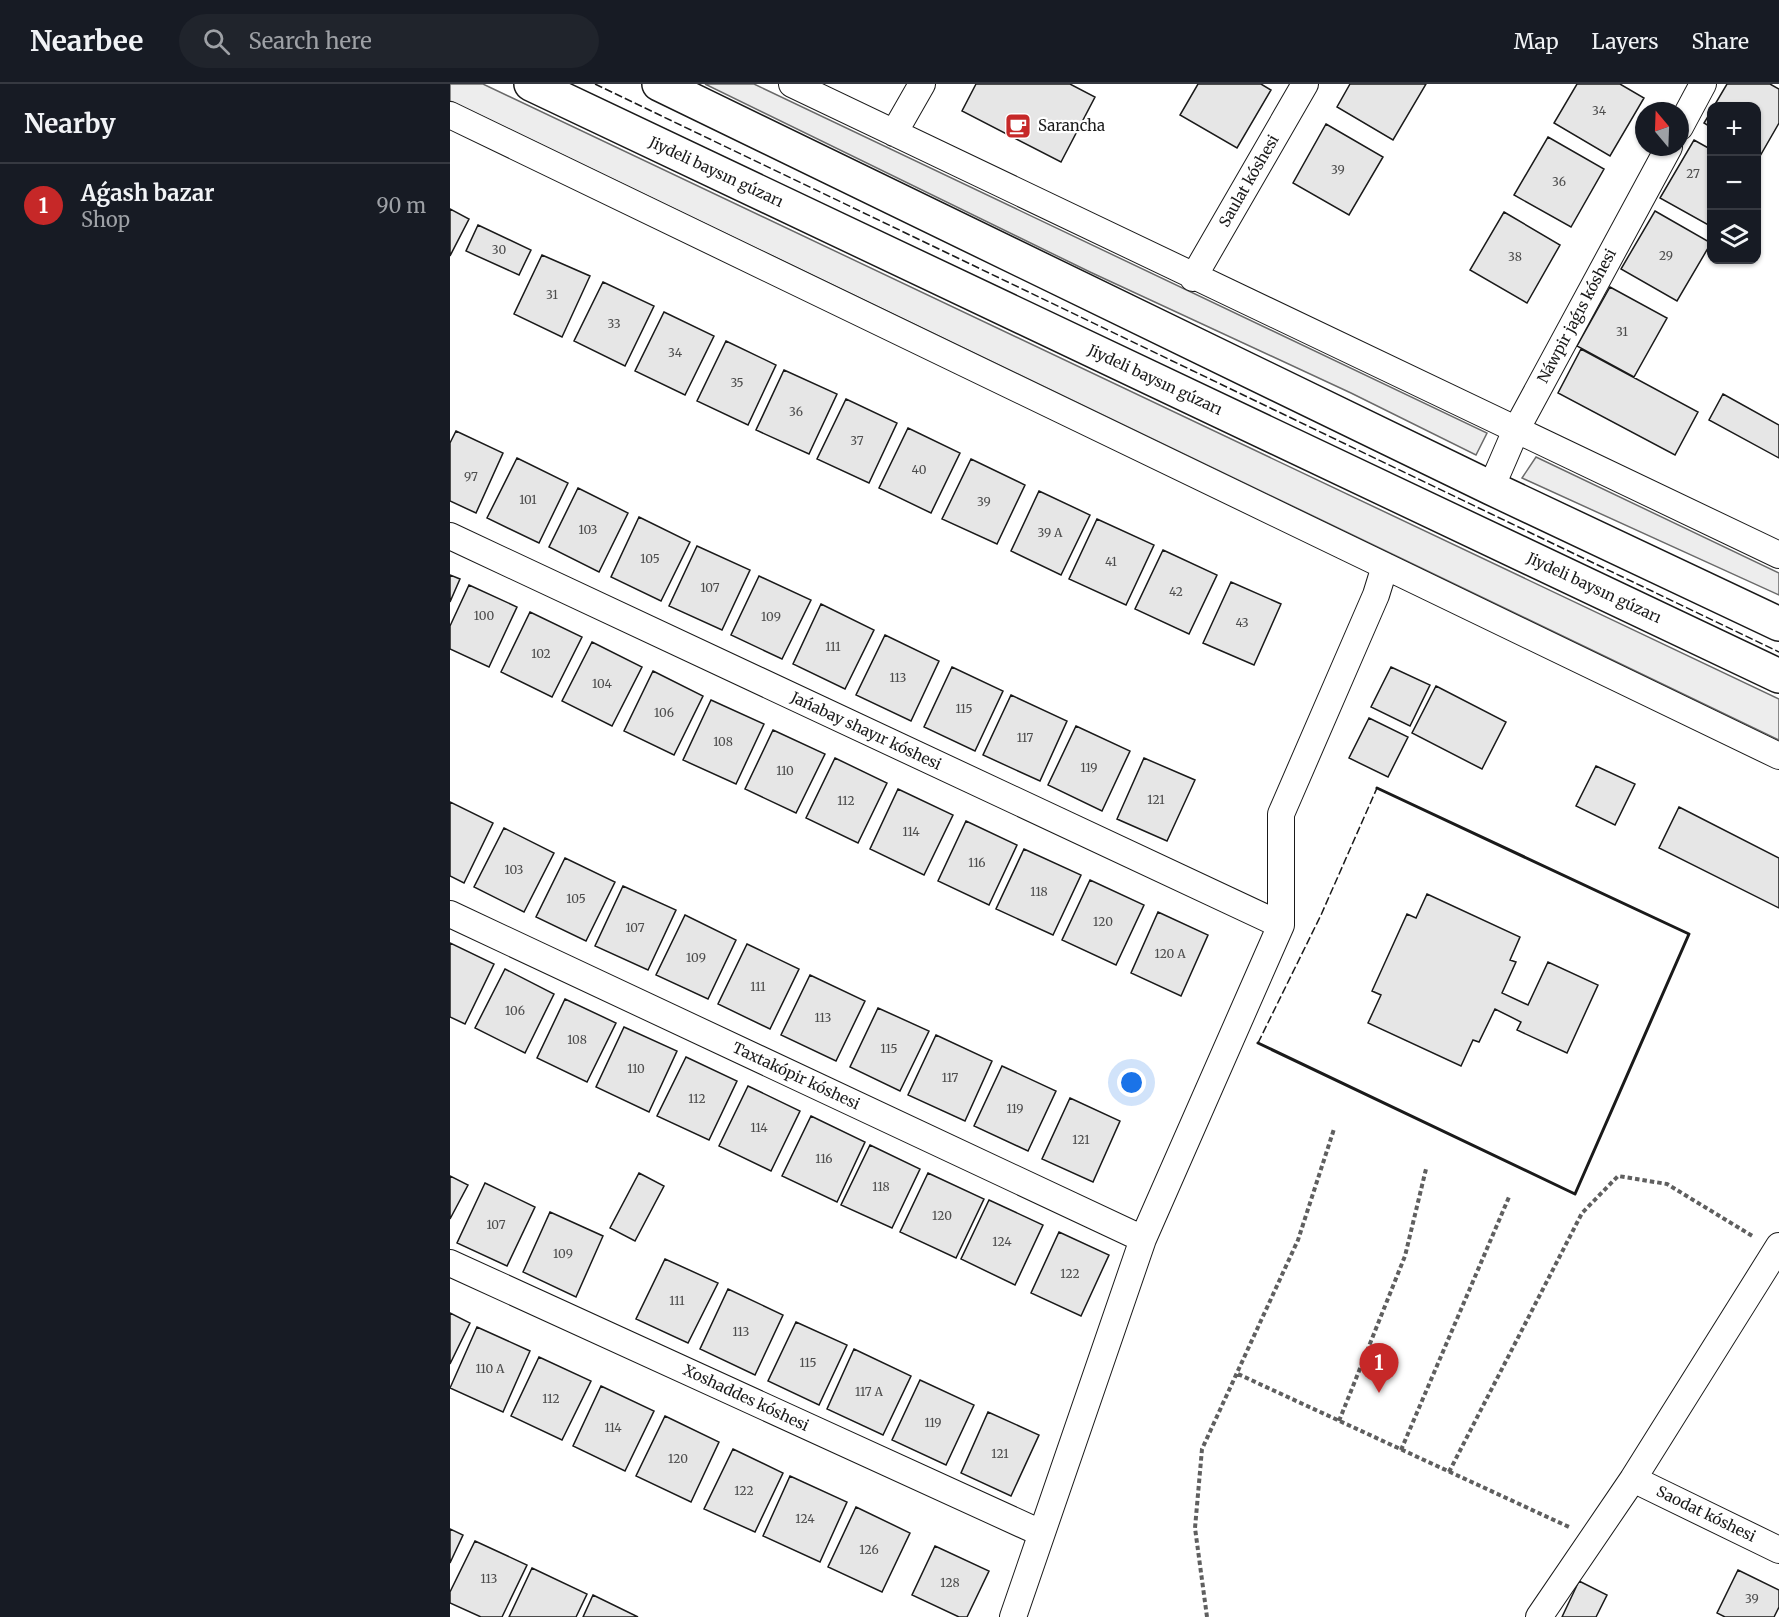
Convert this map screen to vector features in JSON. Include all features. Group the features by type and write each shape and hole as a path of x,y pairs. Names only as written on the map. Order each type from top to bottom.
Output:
{"main road":[{"name":"Jiydeli baysın gúzarı","path":"531,84 1779,676"},
{"path":"659,84 1491,488 1779,624"}],"street":[{"path":"792,84 1193,278 1779,555"},
{"path":"894,133 922,84"},
{"name":"Saulat kóshesi","path":"1193,278 1305,84"},
{"path":"1689,110 1703,84"},
{"path":"450,115 1779,756"},
{"name":"Náwpir jaǵıs kóshesi","path":"1491,488 1516,430 1664,156"},
{"name":"Jańabay shayır kóshesi","path":"450,536 1281,925"},
{"path":"1013,1617 1143,1239 1281,925 1281,814 1376,595 1385,566"},
{"name":"Taxtakópir kóshesi","path":"450,914 1143,1239"},
{"path":"1539,1617 1633,1479 1778,1248"},
{"name":"Xoshaddes kóshesi","path":"450,1263 1041,1533"},
{"name":"Saodat kóshesi","path":"1633,1479 1779,1550"}],"path":[{"path":"1207,1617 1196,1528 1202,1449 1298,1240 1334,1129"},
{"path":"1339,1421 1405,1256 1426,1169"},
{"path":"1449,1472 1582,1213 1618,1176 1667,1184 1778,1248"},
{"path":"1401,1449 1509,1197"},
{"path":"1238,1374 1593,1538"}],"shaded area":[{"path":"450,84 483,84 1779,699 1779,740 450,101"},
{"path":"705,84 754,84 1487,433 1476,455 1351,393 1090,272"},
{"path":"1536,457 1779,573 1779,595 1522,478"}],"building":[{"path":"976,84 1070,84 1095,97 1061,162 962,111"},
{"path":"1198,84 1261,84 1271,90 1237,148 1180,115"},
{"path":"1350,84 1426,84 1393,140 1337,107"},
{"path":"1577,84 1620,84 1644,98 1642,102 1635,102 1635,113 1610,156 1554,123"},
{"path":"1727,84 1770,84 1779,89 1779,123 1761,154 1761,102 1716,102"},
{"path":"1326,124 1383,157 1349,215 1293,183"},
{"path":"1548,137 1604,169 1571,227 1514,195"},
{"path":"1694,140 1707,147 1707,224 1660,198 1685,156 1689,156 1689,149"},
{"path":"450,209 469,219 450,256"},
{"path":"1655,211 1707,241 1707,250 1677,301 1621,269"},
{"path":"1504,212 1560,245 1527,303 1470,270"},
{"path":"478,225 531,250 519,275 466,251"},
{"path":"542,255 590,276 562,337 514,314"},
{"path":"603,282 654,306 625,366 574,341"},
{"path":"1610,287 1667,318 1634,377 1577,346"},
{"path":"664,312 714,336 685,395 635,371"},
{"path":"726,341 776,365 748,425 697,401"},
{"path":"1581,349 1698,412 1675,455 1558,393"},
{"path":"784,370 837,394 809,454 756,430"},
{"path":"1723,394 1779,425 1779,458 1709,420"},
{"path":"846,399 897,423 869,483 817,459"},
{"path":"908,428 960,453 931,513 879,488"},
{"path":"456,431 503,453 476,513 450,501 450,443"},
{"path":"517,458 568,483 539,543 487,518"},
{"path":"971,459 1025,485 997,544 942,519"},
{"path":"578,488 628,513 599,572 549,547"},
{"path":"1039,491 1090,515 1061,575 1011,551"},
{"path":"639,517 690,542 661,601 611,577"},
{"path":"1097,519 1154,545 1126,605 1069,579"},
{"path":"697,546 750,570 722,630 669,606"},
{"path":"1163,550 1217,575 1189,634 1135,609"},
{"path":"450,575 460,579 450,602"},
{"path":"759,576 811,600 782,659 731,635"},
{"path":"1231,582 1281,604 1254,665 1203,643"},
{"path":"469,585 517,607 489,667 450,649 450,626"},
{"path":"821,604 874,630 845,689 793,664"},
{"path":"530,612 582,637 552,697 501,672"},
{"path":"885,635 939,661 911,721 856,695"},
{"path":"592,642 642,667 612,726 562,701"},
{"path":"952,667 1003,691 975,751 924,727"},
{"path":"1391,667 1430,685 1410,726 1371,707"},
{"path":"653,671 703,696 674,755 624,731"},
{"path":"1436,686 1506,722 1482,769 1412,733"},
{"path":"1011,695 1067,721 1040,781 983,755"},
{"path":"711,700 764,724 736,784 683,760"},
{"path":"1369,718 1408,737 1388,777 1349,758"},
{"path":"1076,726 1130,751 1102,811 1048,785"},
{"path":"773,730 825,754 796,813 745,789"},
{"path":"835,758 887,783 858,843 806,818"},
{"path":"1144,758 1195,780 1167,841 1117,819"},
{"path":"1596,766 1635,784 1615,825 1576,806"},
{"path":"898,789 953,815 924,875 870,849"},
{"path":"450,802 493,823 464,883 450,876"},
{"path":"1679,807 1779,858 1779,908 1659,848"},
{"path":"966,821 1017,845 989,905 938,881"},
{"path":"504,828 554,853 524,912 474,887"},
{"path":"1024,849 1081,875 1053,935 996,909"},
{"path":"565,858 615,882 586,941 536,917"},
{"path":"1090,880 1144,905 1116,965 1062,940"},
{"path":"623,886 676,910 648,970 595,946"},
{"path":"1427,894 1520,937 1510,960 1516,962 1502,993 1528,1005 1548,962 1598,985 1567,1053 1517,1030 1521,1022 1495,1009 1479,1042 1473,1040 1461,1066 1368,1023 1381,995 1372,991 1407,914 1416,918"},
{"path":"1158,912 1208,935 1181,996 1131,973"},
{"path":"685,915 736,940 708,999 656,975"},
{"path":"450,943 494,964 465,1024 450,1017"},
{"path":"747,944 799,969 770,1029 718,1004"},
{"path":"505,969 554,994 525,1053 475,1028"},
{"path":"810,975 865,1001 836,1061 781,1035"},
{"path":"565,999 616,1023 587,1082 537,1058"},
{"path":"878,1008 929,1031 900,1091 850,1067"},
{"path":"624,1027 677,1051 649,1112 596,1087"},
{"path":"936,1035 992,1061 965,1121 908,1095"},
{"path":"686,1057 737,1081 709,1140 657,1116"},
{"path":"1002,1066 1056,1091 1028,1151 974,1126"},
{"path":"748,1086 800,1111 771,1171 719,1146"},
{"path":"1070,1098 1120,1121 1093,1182 1042,1159"},
{"path":"811,1116 865,1142 837,1202 782,1176"},
{"path":"870,1145 920,1169 892,1228 841,1205"},
{"path":"639,1173 664,1186 635,1241 610,1228"},
{"path":"928,1173 984,1199 956,1258 900,1232"},
{"path":"450,1176 468,1185 450,1219"},
{"path":"485,1183 535,1207 507,1266 457,1243"},
{"path":"989,1200 1043,1225 1015,1285 961,1259"},
{"path":"550,1212 603,1236 576,1297 523,1272"},
{"path":"1059,1232 1109,1255 1081,1316 1031,1293"},
{"path":"665,1259 718,1283 688,1343 636,1319"},
{"path":"728,1289 783,1315 755,1375 700,1349"},
{"path":"450,1313 470,1323 450,1364"},
{"path":"796,1322 847,1345 819,1405 768,1381"},
{"path":"477,1327 530,1351 503,1412 450,1388"},
{"path":"854,1349 911,1376 883,1435 827,1409"},
{"path":"539,1357 591,1381 562,1440 511,1416"},
{"path":"920,1380 974,1405 946,1465 892,1440"},
{"path":"601,1386 654,1411 625,1471 573,1446"},
{"path":"988,1412 1039,1435 1011,1496 961,1473"},
{"path":"665,1416 719,1442 691,1502 636,1476"},
{"path":"733,1449 783,1473 755,1532 704,1509"},
{"path":"790,1476 847,1502 820,1562 763,1536"},
{"path":"856,1507 910,1533 882,1592 828,1567"},
{"path":"450,1529 463,1535 450,1563"},
{"path":"475,1541 527,1565 502,1617 481,1617 450,1603 450,1592"},
{"path":"935,1546 989,1571 967,1617 959,1617 912,1595"},
{"path":"532,1568 587,1594 576,1617 509,1617"},
{"path":"1738,1570 1779,1590 1779,1607 1774,1617 1725,1617 1717,1613"},
{"path":"1579,1581 1607,1595 1596,1617 1562,1617"},
{"path":"593,1595 638,1617 583,1617"}],"fence":[{"path":"595,84 1779,652"},
{"path":"1258,1043 1321,915 1377,788"}],"wall":[{"path":"1258,1043 1575,1194 1689,934 1377,788"}],"place":[{"name":"Sarancha","path":"1018,126"},
{"name":"Aǵash bazar","path":"1379,1393"}]}
